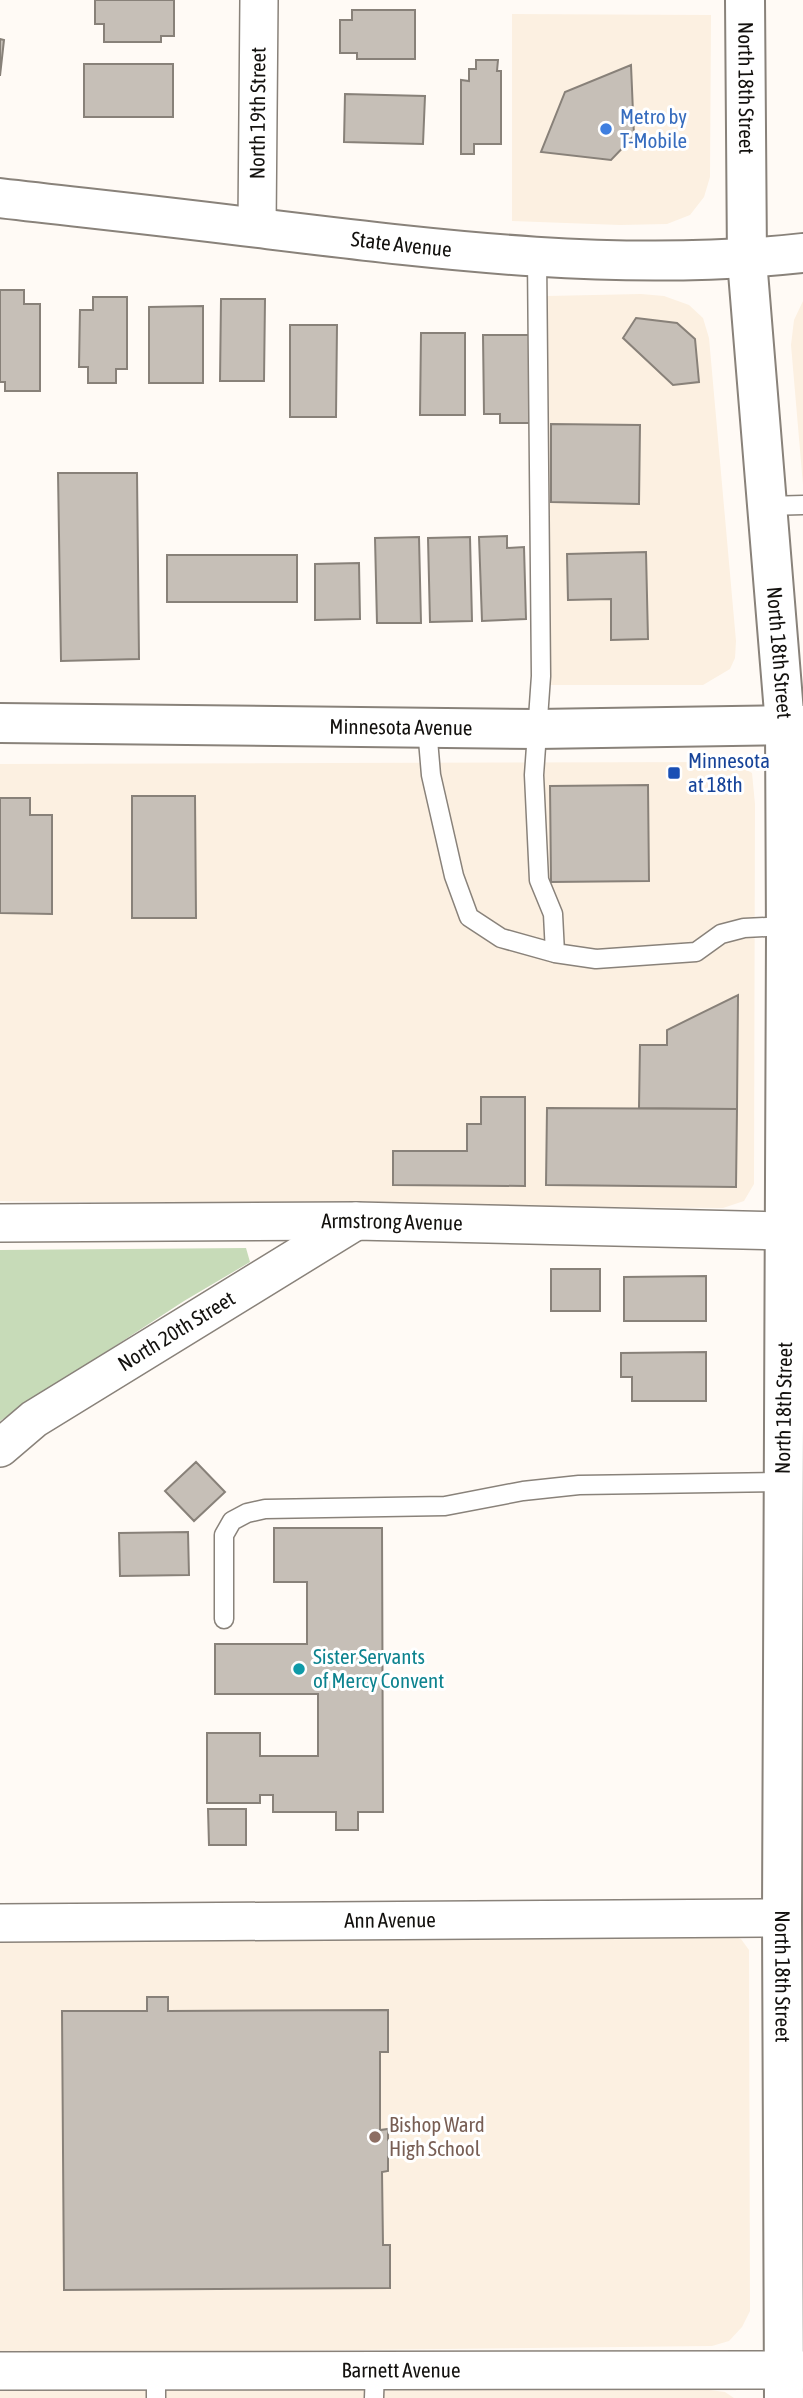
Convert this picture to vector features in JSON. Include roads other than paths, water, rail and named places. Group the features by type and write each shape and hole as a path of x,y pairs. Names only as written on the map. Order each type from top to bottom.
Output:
{"main road":[{"name":"North 18th Street","path":"746,0 747,260 785,506 794,725 786,926 794,1019 785,1231 794,1291 783,1482 793,1822 782,1918 790,2379"},
{"name":"State Avenue","path":"0,198 383,243 568,260 747,260 803,253"},
{"name":"Minnesota Avenue","path":"0,723 537,729 794,725"}],"street":[{"name":"North 19th Street","path":"257,228 259,0"},
{"name":"Armstrong Avenue","path":"0,1223 356,1221 785,1231"},
{"name":"North 20th Street","path":"0,1448 34,1419 356,1221"},
{"name":"Ann Avenue","path":"0,1923 782,1918"},
{"name":"Barnett Avenue","path":"0,2371 156,2384 790,2379"}],"lane":[{"path":"537,257 541,676 534,775 539,880 553,914 555,953"},
{"path":"427,728 431,775 454,876 468,917 501,939 555,953 596,959 696,952 721,934 744,928 786,926"},
{"path":"224,1619 224,1535 232,1521 247,1513 265,1509 445,1506 523,1491 579,1485 783,1482"}],"place":[{"name":"Metro by T-Mobile","path":"606,129"},
{"name":"Minnesota at 18th","path":"674,773"},
{"name":"Sister Servants of Mercy Convent","path":"299,1669"},
{"name":"Bishop Ward High School","path":"375,2137"}]}
